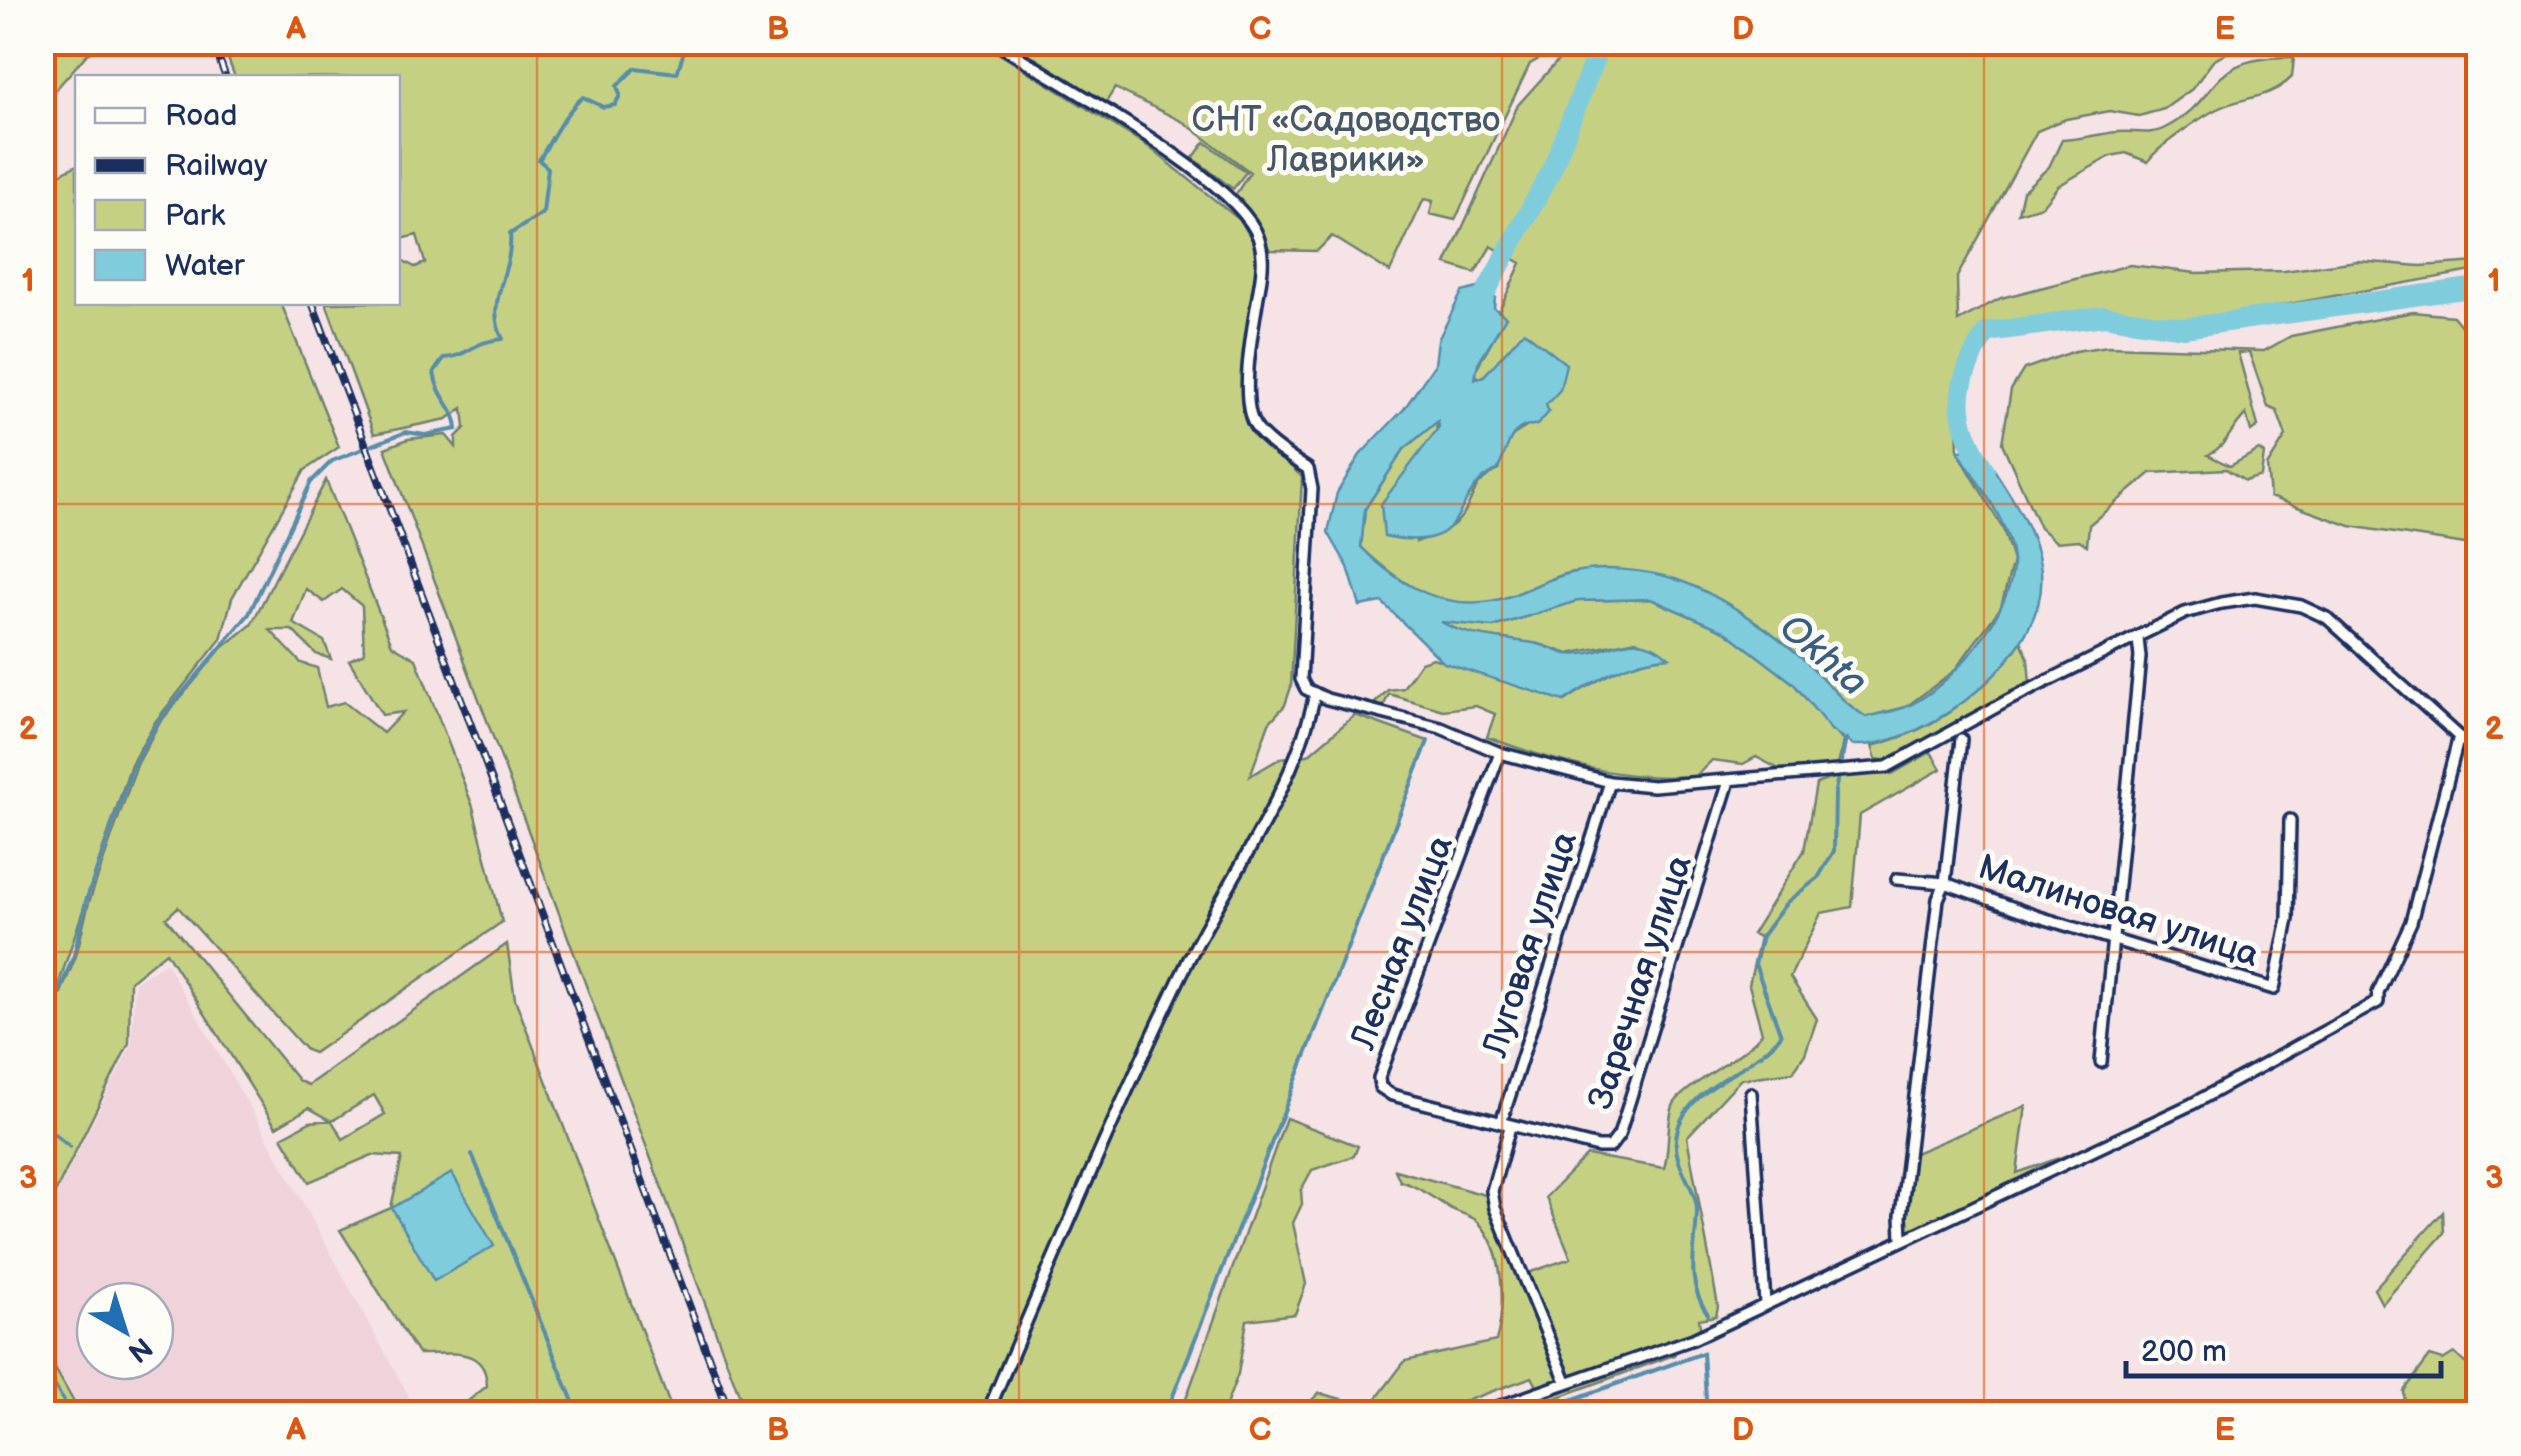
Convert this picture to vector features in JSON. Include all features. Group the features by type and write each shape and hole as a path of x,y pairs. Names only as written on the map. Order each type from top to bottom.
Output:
{"street":[{"path":"994,42 1162,149 1240,208 1256,230 1262,272 1252,344 1249,412 1256,428 1308,470 1312,489 1301,678 1306,689 1441,728 1500,753 1610,782 1642,786 1887,767 2008,701 2185,614 2256,598 2301,606 2348,633 2458,740 2478,754"},
{"path":"2101,1062 2140,657 2138,639"},
{"path":"988,1414 1122,1095 1218,900 1295,759 1315,693"},
{"path":"1902,1237 1902,1202 1920,1032 1938,899 1944,883 1961,739"},
{"path":"1478,1414 1693,1339 1902,1237 2192,1104 2378,1002 2378,993 2411,922 2458,740"},
{"name":"Лесная улица","path":"1500,753 1379,1082 1392,1095 1505,1125"},
{"name":"Заречная улица","path":"1505,1125 1598,1147 1615,1142 1729,781"},
{"name":"Луговая улица","path":"1566,1381 1495,1208 1492,1192 1505,1125 1610,782"},
{"name":"Малиновая улица","path":"1897,879 1944,883 2274,989 2288,919 2290,820"},
{"path":"1752,1093 1764,1303"}],"shaded area":[{"path":"166,963 418,1413 83,1413 43,1344 43,1205 55,1198 132,1044 135,982"}],"green space":[{"path":"43,42 110,43 87,54 43,104"},
{"path":"222,43 982,43 1149,147 1241,221 1254,243 1258,270 1246,359 1246,417 1252,429 1302,477 1291,687 1285,705 1269,723 1250,776 1281,758 1308,755 1355,715 1428,741 1166,1413 746,1413 385,448 408,439 446,435 456,447 456,437 465,428 463,408 447,419 374,434 327,305 400,305 400,259 415,267 425,263 417,235 400,239 400,75 234,75"},
{"name":"СНТ «Садоводство Лаврики»","path":"1011,43 1549,43 1548,54 1530,64 1455,220 1430,214 1433,201 1424,199 1390,272 1332,236 1317,251 1270,250 1247,207 1234,197 1250,172 1185,123 1115,88 1106,102"},
{"path":"1562,43 2244,43 2213,61 2192,89 2164,109 2139,116 2109,111 2066,119 2037,131 1957,277 1958,321 2001,298 2130,265 2196,273 2284,271 2357,261 2421,266 2478,262 2478,270 2184,323 2103,311 1985,330 1964,361 1956,395 1958,452 2003,529 2013,561 2001,607 1954,671 1906,707 1866,717 1777,637 1733,611 1574,572 1503,599 1462,603 1408,585 1361,547 1365,509 1404,449 1438,420 1416,542 1460,518 1480,483 1498,470 1507,439 1531,424 1491,369 1480,379 1474,373 1505,317 1499,311 1521,263 1491,246 1475,273 1446,264 1518,105 1562,56"},
{"path":"2294,57 2292,77 2283,85 2215,110 2167,142 2148,162 2126,153 2111,156 2058,186 2042,206 2018,213 2023,191 2049,167 2062,140 2158,131 2197,105 2228,71 2243,63"},
{"path":"1205,142 1246,172 1233,189 1193,158"},
{"path":"75,166 75,305 282,305 339,447 305,470 232,598 221,639 155,722 131,764 43,1032 42,183"},
{"path":"2413,312 2453,316 2463,328 2468,347 2469,420 2473,434 2478,430 2478,546 2350,526 2270,497 2267,466 2286,436 2277,411 2268,407 2249,352 2238,353 2258,426 2251,431 2246,414 2208,455 2230,466 2259,450 2264,454 2261,476 2245,481 2226,469 2151,473 2089,525 2087,545 2079,540 2056,542 2040,528 2002,443 2011,390 2024,369 2075,351 2108,346 2264,351 2291,336"},
{"path":"326,480 392,645 416,659 473,807 502,922 314,1053 306,1050 178,907 166,918 299,1081 308,1085 507,944 515,999 673,1413 453,1413 487,1386 480,1363 452,1353 418,1354 340,1230 391,1208 402,1157 372,1155 309,1182 282,1137 310,1122 330,1120 309,1108 276,1127 166,952 130,981 129,1043 53,1197 43,1202 43,1037 76,956 89,902 136,767 158,725 220,650 251,625","holes":["306,589 324,602 342,589 362,606 364,653 349,660 382,715 403,712 383,733 344,702 326,707 317,668 301,663 270,630 292,630 316,654 331,659 324,641 293,623","374,1095 385,1114 343,1139 332,1121"]},
{"path":"1651,599 1725,631 1793,683 1843,741 1838,766 1779,769 1756,757 1743,764 1712,760 1696,776 1616,773 1564,762 1487,737 1495,714 1476,706 1443,710 1389,694 1383,707 1374,704 1388,690 1403,688 1421,662 1433,658 1565,701 1627,666 1668,657 1636,640 1569,654 1539,644 1468,634 1435,620 1493,627 1577,601"},
{"path":"2020,638 2028,658 2030,685 1889,761 1876,759 1872,746 1918,730 1957,707 1990,676"},
{"path":"1931,752 1941,769 1860,815 1852,907 1821,913 1790,977 1817,1019 1805,1054 1793,1072 1741,1079 1687,1137 1718,1306 1716,1316 1699,1319 1701,1335 1693,1339 1688,1334 1539,1390 1532,1377 1432,1413 1298,1414 1319,1393 1370,1407 1405,1361 1496,1341 1501,1278 1486,1232 1474,1219 1400,1181 1395,1170 1496,1198 1528,1273 1571,1258 1546,1197 1587,1155 1664,1168 1671,1114 1678,1099 1762,1033 1749,985 1760,937 1752,934 1804,851 1816,784 1838,776 1892,774"},
{"path":"2026,1106 2017,1173 2104,1142 1734,1314 1907,1231 1910,1155"},
{"path":"1286,1118 1358,1146 1354,1156 1312,1170 1301,1190 1302,1204 1293,1223 1306,1284 1295,1314 1247,1320 1238,1374 1223,1413 1181,1413"},
{"path":"2443,1212 2444,1233 2382,1304 2374,1289"},
{"path":"43,1347 80,1413 52,1413 43,1398"},
{"path":"1678,1348 1674,1355 1515,1413 1491,1414"},
{"path":"2454,1353 2465,1363 2478,1364 2478,1413 2419,1413 2405,1406 2404,1391 2430,1356 2443,1360"}],"water":[{"path":"1477,288 1495,297 1494,308 1506,317 1478,363 1475,379 1484,376 1524,331 1566,364 1560,390 1546,405 1549,412 1537,425 1514,433 1497,470 1481,480 1447,530 1434,537 1413,540 1384,536 1381,504 1439,427 1438,421 1404,449 1365,509 1361,547 1408,584 1444,599 1483,602 1587,570 1626,570 1664,576 1707,593 1756,622 1799,655 1866,717 1890,712 1921,699 1958,667 1991,624 2011,580 2013,560 2006,531 1958,451 1981,449 2016,505 2036,549 2040,597 2028,629 2008,659 1950,711 1917,730 1884,742 1853,745 1831,730 1793,683 1725,631 1651,599 1577,601 1493,627 1441,622 1464,632 1538,644 1567,654 1642,642 1669,657 1628,666 1564,701 1444,663 1382,602 1360,606 1348,567 1328,532 1337,493 1360,455 1404,409 1435,364 1438,340 1462,292"},
{"path":"452,1173 494,1246 434,1281 392,1208"}],"waterway":[{"path":"42,1034 74,955 86,901 133,766 157,723 249,614 311,482 332,461 406,432 425,435 457,429 434,372 444,358 503,339 496,312 510,234 543,213 548,168 539,160 583,97 603,107 615,105 620,95 617,86 635,68 677,73 687,42"},
{"name":"Okhta","path":"1473,316 1552,169 1601,42"},
{"name":"Okhta","path":"1985,470 1966,433 1960,400 1968,368 1987,332 2104,316 2184,328 2478,287"},
{"path":"1708,1314 1694,1277 1696,1202 1678,1158 1676,1139 1690,1106 1781,1035 1755,964 1762,936 1787,902 1818,878 1834,851 1835,791 1846,739"},
{"path":"1166,1414 1428,741"},
{"path":"42,1124 70,1147"},
{"path":"472,1154 578,1414"},
{"path":"1532,1414 1703,1353 1707,1414"},
{"path":"42,1364 71,1414"}],"railway":[{"path":"213,42 225,75"},
{"path":"313,305 730,1414"}]}
